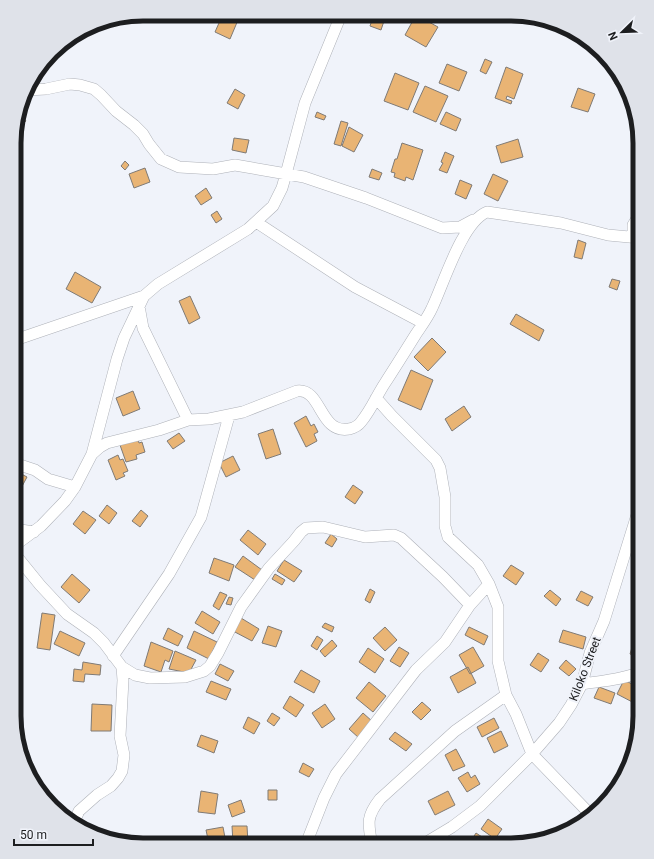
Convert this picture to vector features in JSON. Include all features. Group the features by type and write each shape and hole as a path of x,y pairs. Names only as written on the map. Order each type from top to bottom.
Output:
{"street":[{"path":"21,541 34,532 57,510 75,487 92,454 117,358 124,338 142,301 158,284 248,229 273,206 282,188 305,103 339,21"},
{"path":"33,90 46,89 70,84 94,89 116,111 143,134 161,159 179,167 213,169 235,165 304,177 366,198 442,228 460,227 483,213 490,211 561,223 608,235 633,237"},
{"path":"92,454 107,443 159,430 188,420 229,416 297,391 302,391 311,395 327,420 335,427 349,429 356,427 361,422 432,310 465,233 475,219"},
{"path":"256,222 355,287 423,324"},
{"path":"21,338 142,301"},
{"path":"142,301 143,328 188,420"},
{"path":"376,398 436,460 440,468 444,490 448,537 478,565 489,584 498,607 498,661 506,695 516,714 532,754 587,811"},
{"path":"113,656 169,574 200,517 229,416"},
{"path":"21,465 35,470 48,479 75,487"},
{"path":"21,562 35,580 67,614 94,633 104,643 122,667 135,675 150,678 185,677 204,671 210,666 218,654 241,607 269,568 306,528 323,527 365,537 394,535 401,538 443,577 470,605"},
{"name":"Kiloko Street","path":"434,838 452,828 480,806 532,754 559,723 571,706 582,684 590,653 608,609 633,528"},
{"path":"21,530 34,532"},
{"path":"308,838 324,798 336,774 416,670 445,642 470,605 489,584"},
{"path":"76,818 79,812 97,794 111,786 122,771 124,755 120,736 123,680 122,667"},
{"path":"582,684 633,676"},
{"path":"371,838 369,817 372,809 380,799 454,731 506,695"}],"building":[{"path":"220,21 238,21 230,39 215,32"},
{"path":"372,21 384,21 381,30 370,26"},
{"path":"413,21 427,21 438,27 426,47 405,35"},
{"path":"485,59 492,62 486,74 480,71"},
{"path":"447,64 467,72 459,91 439,83"},
{"path":"506,67 523,74 514,99 507,96 506,99 512,101 511,104 495,98"},
{"path":"395,73 419,83 408,110 384,101"},
{"path":"425,86 448,96 436,122 413,112"},
{"path":"578,88 595,94 588,112 571,107"},
{"path":"235,89 245,95 238,109 227,103"},
{"path":"317,112 326,116 324,120 315,117"},
{"path":"446,112 461,119 456,131 440,124"},
{"path":"341,121 348,123 341,146 334,144"},
{"path":"349,127 363,135 354,152 342,146"},
{"path":"234,138 249,140 246,153 232,150"},
{"path":"518,139 523,157 501,163 496,146"},
{"path":"402,143 423,150 413,180 406,177 405,181 394,177 395,173 391,172"},
{"path":"445,152 454,156 447,173 439,170 443,163 441,162"},
{"path":"125,161 129,165 125,170 121,166"},
{"path":"145,168 150,182 134,188 129,174"},
{"path":"372,169 382,173 379,180 369,177"},
{"path":"493,174 508,181 498,201 484,194"},
{"path":"460,180 472,185 466,199 455,194"},
{"path":"206,188 212,198 201,205 195,196"},
{"path":"217,211 222,219 216,223 211,215"},
{"path":"578,240 586,243 582,259 574,257"},
{"path":"75,272 101,287 92,303 66,289"},
{"path":"612,279 620,281 617,290 609,287"},
{"path":"190,296 200,318 189,324 179,301"},
{"path":"516,314 544,330 539,341 510,324"},
{"path":"432,338 446,352 428,371 414,357"},
{"path":"411,370 433,380 421,410 398,400"},
{"path":"133,391 140,409 123,416 116,398"},
{"path":"464,406 471,417 452,431 445,419"},
{"path":"306,416 311,426 314,424 318,432 314,434 317,441 306,447 294,423"},
{"path":"273,429 281,454 266,459 258,434"},
{"path":"179,433 185,441 173,449 167,441"},
{"path":"138,439 139,443 142,442 145,452 136,455 137,459 126,462 120,445"},
{"path":"118,455 120,460 123,459 128,471 123,473 125,476 116,480 108,460"},
{"path":"233,456 240,470 226,477 219,463"},
{"path":"21,474 27,477 21,488"},
{"path":"353,485 363,492 355,504 345,497"},
{"path":"107,505 117,513 109,524 99,516"},
{"path":"141,510 148,516 140,527 132,521"},
{"path":"83,511 96,520 85,534 73,524"},
{"path":"248,530 266,544 258,555 240,540"},
{"path":"331,534 337,539 332,547 325,543"},
{"path":"243,556 262,570 255,580 235,567"},
{"path":"214,558 234,565 229,581 209,573"},
{"path":"284,560 302,571 294,582 277,571"},
{"path":"511,565 524,573 516,585 503,576"},
{"path":"72,574 90,590 79,603 61,587"},
{"path":"275,574 285,580 282,585 272,579"},
{"path":"370,589 375,592 370,603 365,600"},
{"path":"550,590 561,599 556,606 544,596"},
{"path":"581,591 593,597 588,606 576,600"},
{"path":"220,592 227,595 219,610 213,606"},
{"path":"229,597 233,598 231,605 226,604"},
{"path":"202,611 220,622 213,634 195,623"},
{"path":"42,613 55,615 50,650 37,648"},
{"path":"241,618 259,629 252,641 233,631"},
{"path":"325,623 334,627 332,632 322,627"},
{"path":"268,626 282,631 276,647 262,643"},
{"path":"385,627 397,640 385,651 373,638"},
{"path":"469,627 488,636 484,645 465,635"},
{"path":"168,628 183,636 178,646 163,639"},
{"path":"563,630 586,637 583,649 559,642"},
{"path":"60,631 85,643 79,656 54,644"},
{"path":"194,631 217,642 209,659 187,648"},
{"path":"317,636 323,640 317,650 311,646"},
{"path":"332,640 337,646 325,657 320,651"},
{"path":"151,642 173,651 169,662 165,660 161,672 144,666"},
{"path":"633,644 633,655 630,654"},
{"path":"399,647 409,653 400,667 390,661"},
{"path":"473,647 484,666 470,674 459,655"},
{"path":"368,648 384,659 375,673 359,662"},
{"path":"175,651 196,660 189,673 169,669"},
{"path":"538,653 549,660 541,672 530,665"},
{"path":"566,660 576,669 569,676 559,668"},
{"path":"83,662 101,665 100,675 85,674 84,682 73,681 74,669 82,670"},
{"path":"220,664 234,671 228,681 215,674"},
{"path":"468,667 476,683 458,693 450,677"},
{"path":"301,670 320,681 314,693 294,682"},
{"path":"624,680 633,684 633,702 617,694"},
{"path":"211,681 231,689 226,700 206,692"},
{"path":"369,682 386,696 373,712 356,698"},
{"path":"599,687 615,693 611,704 594,698"},
{"path":"290,696 304,705 296,717 283,708"},
{"path":"422,702 431,710 421,720 412,712"},
{"path":"92,704 112,705 111,731 91,731"},
{"path":"325,704 335,719 322,728 312,713"},
{"path":"272,713 280,718 274,726 267,721"},
{"path":"363,713 373,722 359,738 349,729"},
{"path":"248,717 260,723 254,734 243,728"},
{"path":"494,718 499,728 482,737 477,727"},
{"path":"501,731 508,746 494,753 487,738"},
{"path":"395,732 412,744 406,751 389,739"},
{"path":"201,735 218,741 214,753 197,746"},
{"path":"456,749 465,766 453,771 445,755"},
{"path":"303,763 314,769 309,777 299,772"},
{"path":"468,772 471,778 475,775 480,784 467,792 458,778"},
{"path":"268,790 277,790 277,800 268,800"},
{"path":"201,791 218,794 215,814 198,812"},
{"path":"448,791 455,805 435,815 428,801"},
{"path":"241,800 245,812 232,817 228,805"},
{"path":"488,819 502,829 496,838 494,838 481,829"},
{"path":"232,826 247,826 248,838 233,838"},
{"path":"223,827 225,838 208,838 206,830"},
{"path":"476,833 484,838 473,838"}]}
